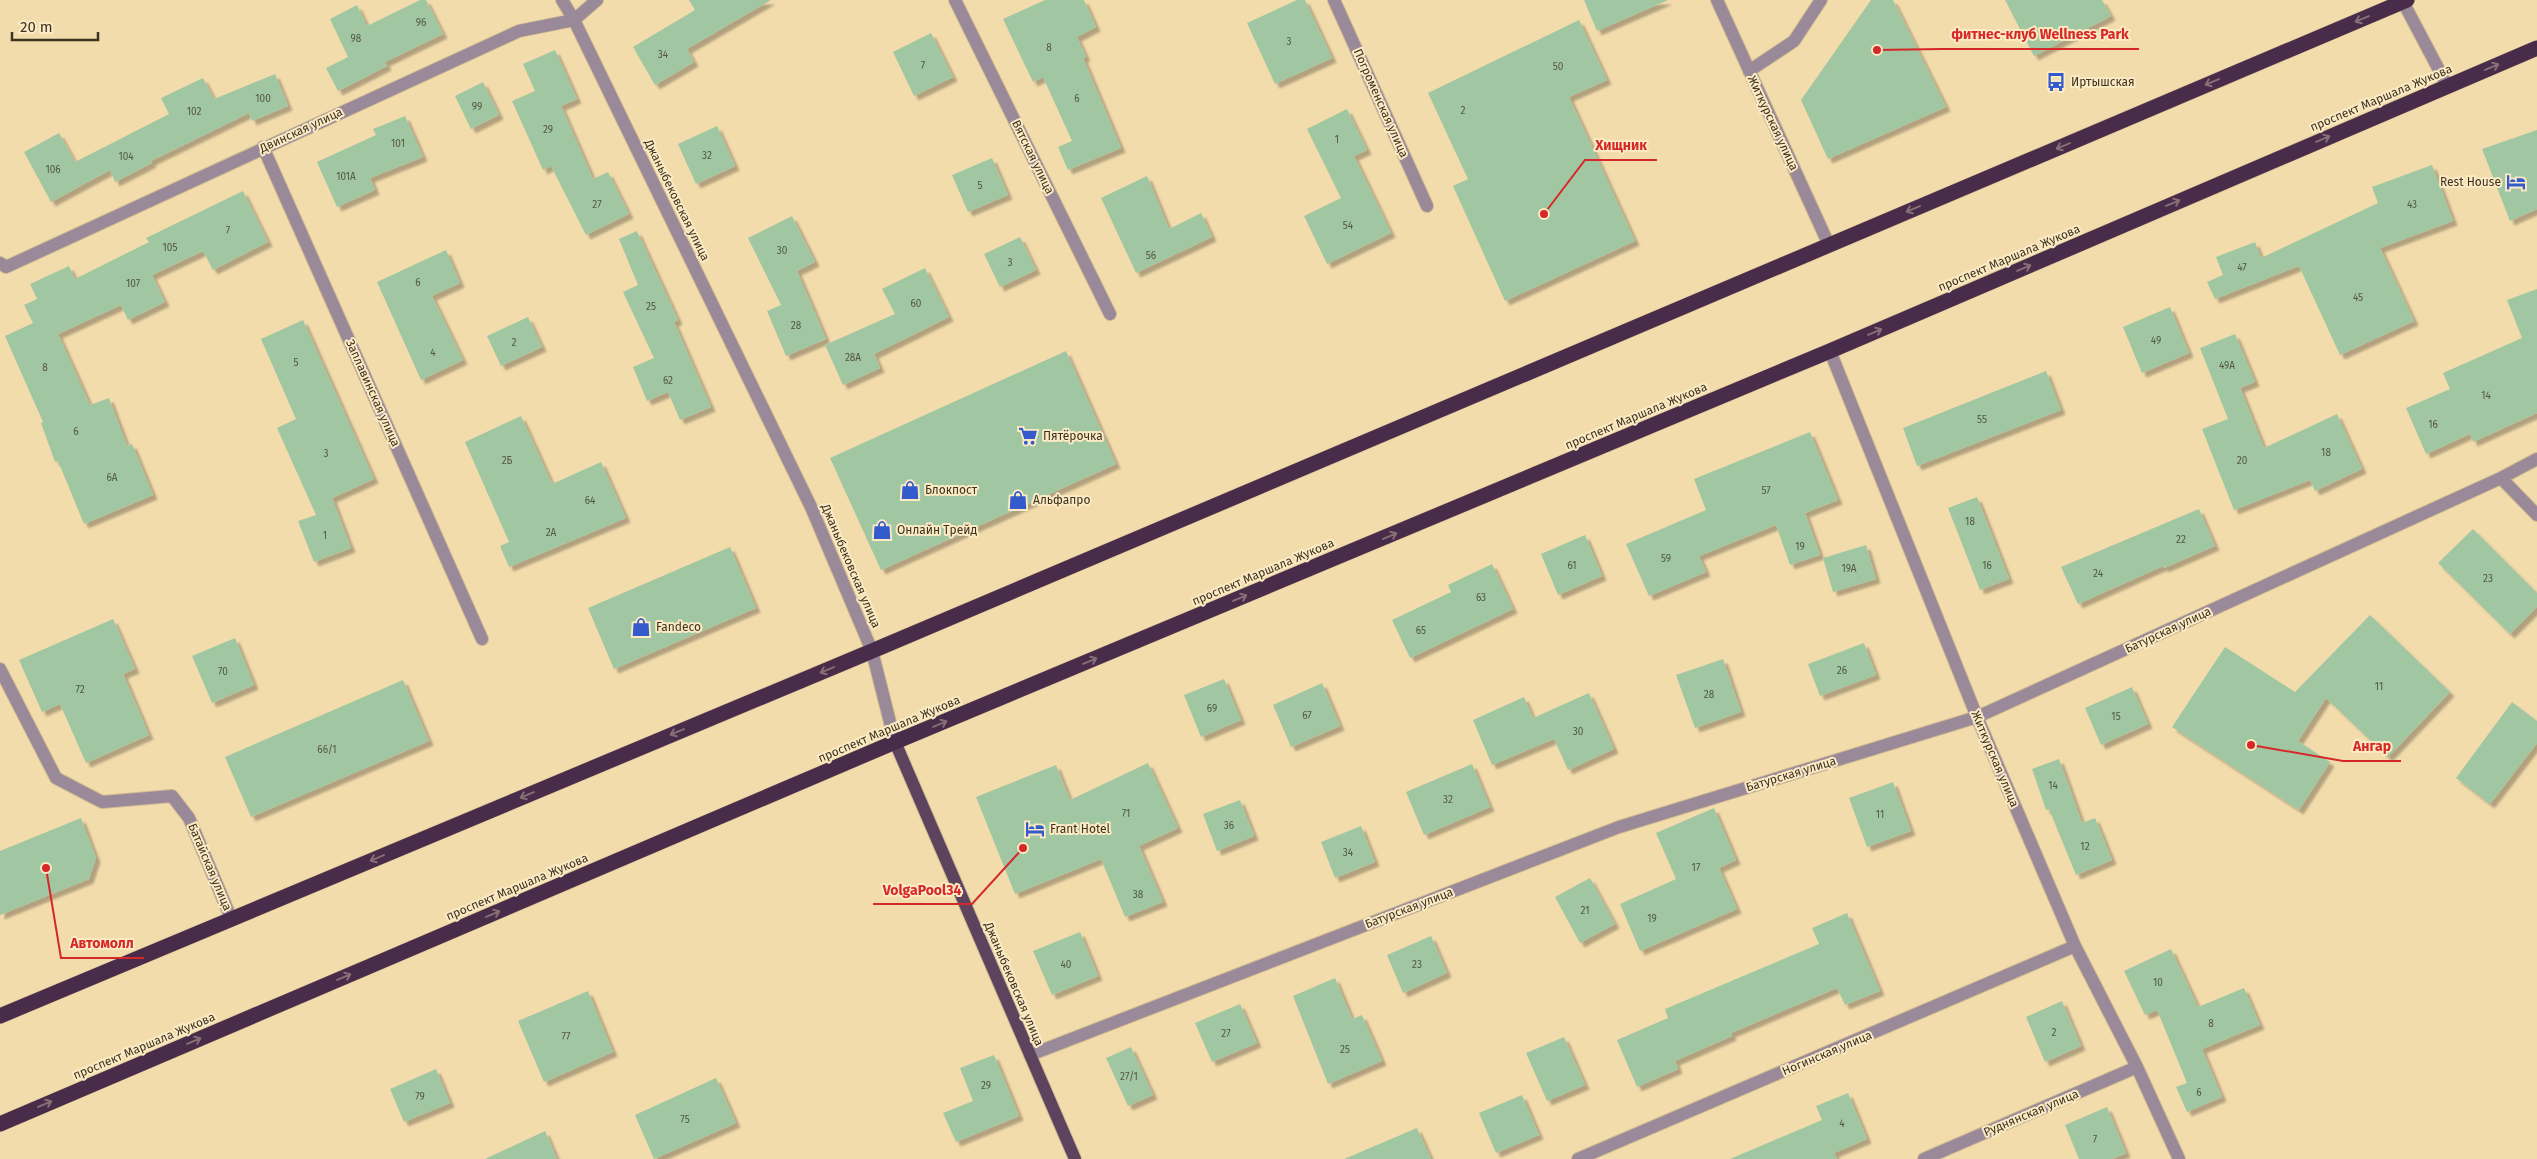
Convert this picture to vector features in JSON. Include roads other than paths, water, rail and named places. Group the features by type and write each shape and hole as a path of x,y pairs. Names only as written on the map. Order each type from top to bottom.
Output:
{"highway":[{"path":"0,1016 872,651 2404,0"},
{"name":"проспект Маршала Жукова","path":"0,1124 895,742 1830,351 2537,48"}],"main road":[{"name":"Джаныбековская улица","path":"895,742 1075,1159"}],"street":[{"name":"Джаныбековская улица","path":"562,0 574,20 811,507 872,651 895,742"},
{"path":"574,20 597,0"},
{"name":"Вятская улица","path":"955,0 1110,314"},
{"name":"Погроменская улица","path":"1334,0 1427,206"},
{"name":"Житкурская улица","path":"1717,0 1829,245"},
{"path":"1749,71 1794,41 1821,0"},
{"path":"2404,0 2447,85"},
{"name":"Двинская улица","path":"3,265 519,30 574,20"},
{"name":"Заплавинская улица","path":"263,147 482,639"},
{"name":"Житкурская улица","path":"1830,351 1977,717 2075,946 2137,1066 2179,1159"},
{"name":"Батурская улица","path":"1030,1055 1619,827 1977,717 2501,478 2537,459"},
{"path":"2501,478 2537,515"},
{"name":"Батайская улица","path":"0,670 56,778 102,802 172,796 189,818 231,918"},
{"name":"Ногинская улица","path":"1578,1159 2075,946"},
{"name":"Руднянская улица","path":"1924,1159 2137,1066"}],"place":[{"name":"фитнес-клуб Wellness Park","path":"1877,50"},
{"name":"Иртышская","path":"2056,82"},
{"name":"Rest House","path":"2516,182"},
{"name":"Хищник","path":"1544,214"},
{"name":"Пятёрочка","path":"1028,436"},
{"name":"Блокпост","path":"910,490"},
{"name":"Альфапро","path":"1018,500"},
{"name":"Онлайн Трейд","path":"882,530"},
{"name":"Fandeco","path":"641,627"},
{"name":"Ангар","path":"2251,745"},
{"name":"Frant Hotel","path":"1035,829"},
{"name":"VolgaPool34","path":"1023,848"},
{"name":"Автомолл","path":"46,868"}]}
